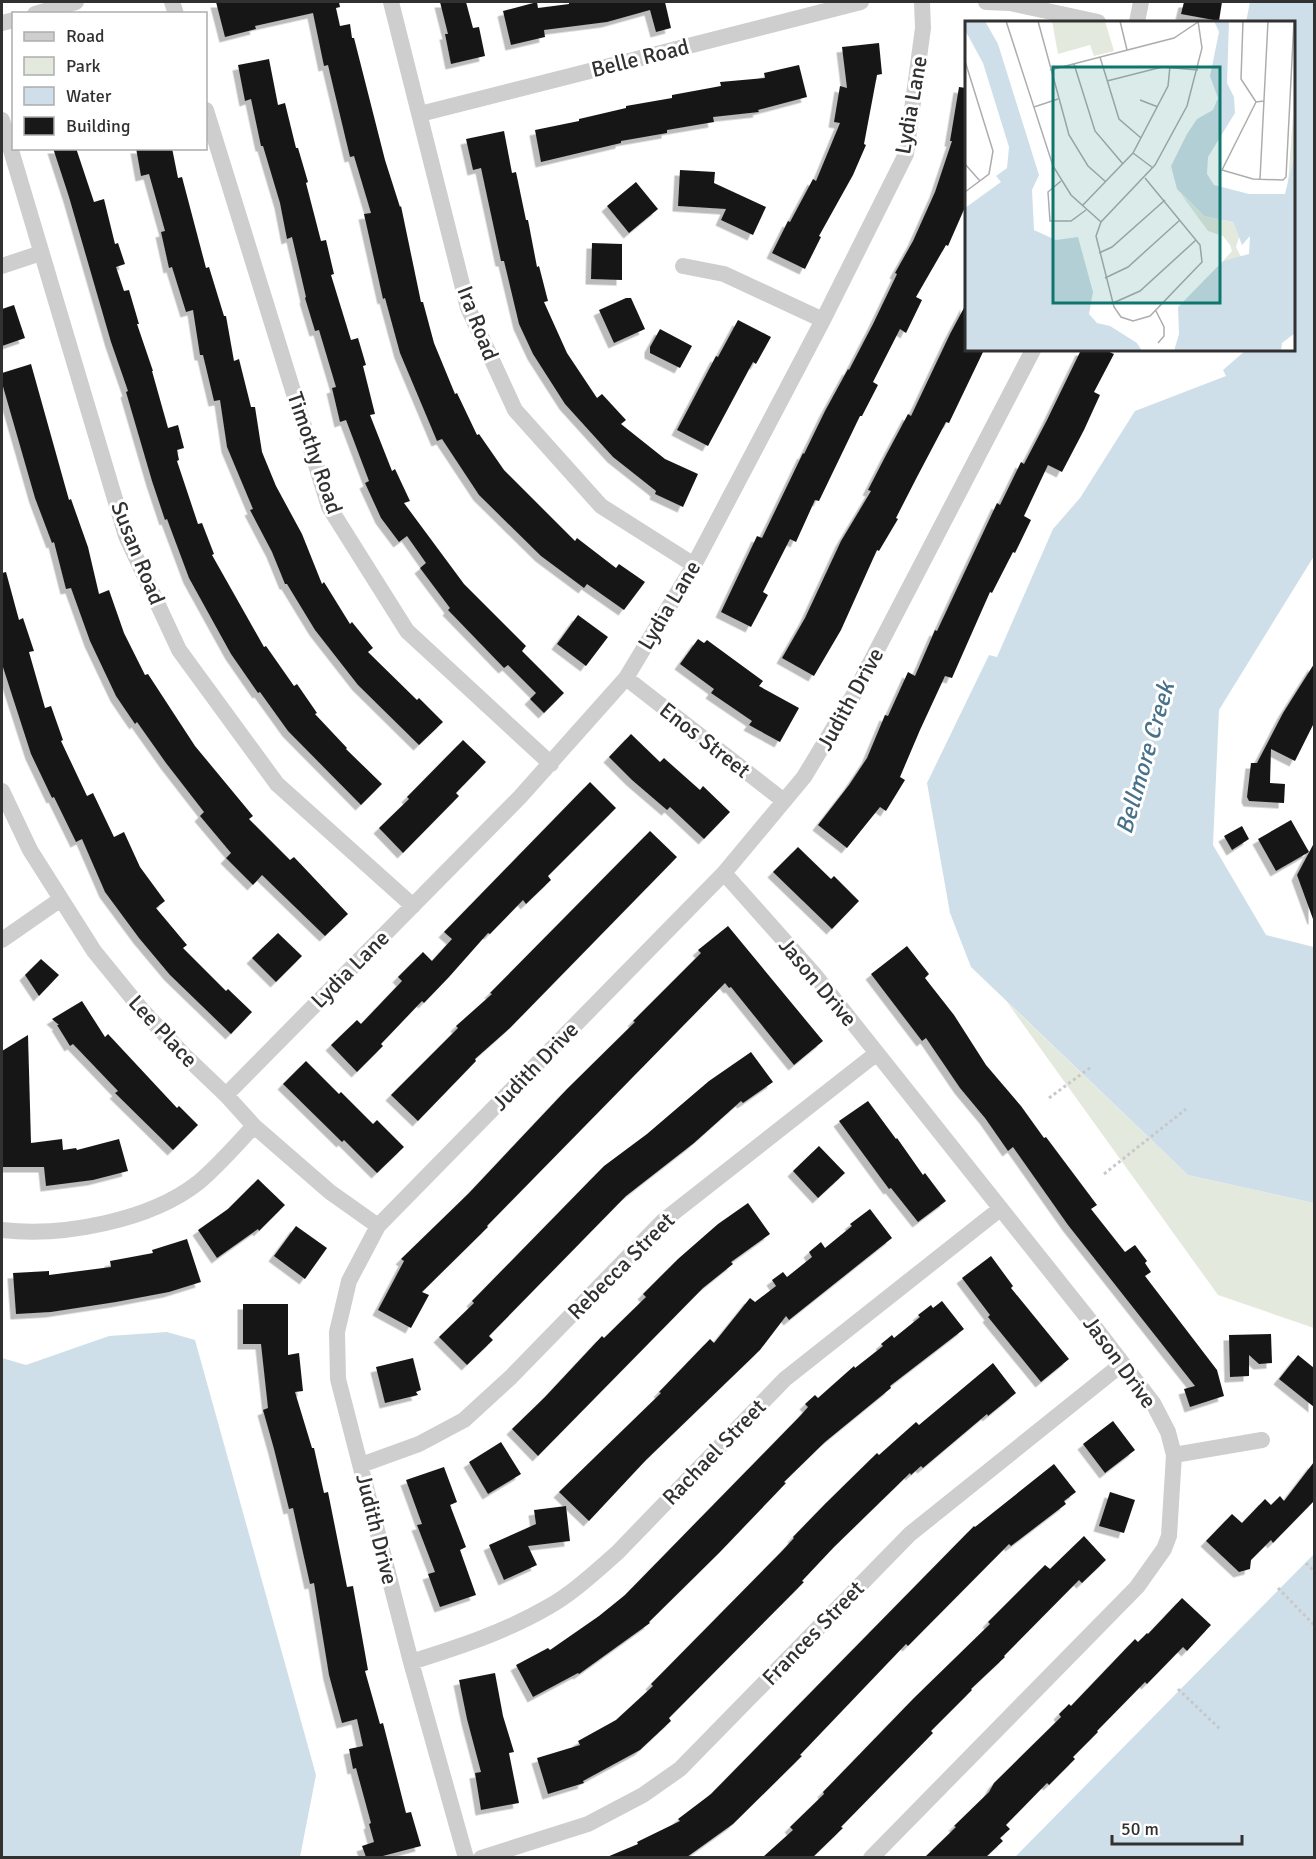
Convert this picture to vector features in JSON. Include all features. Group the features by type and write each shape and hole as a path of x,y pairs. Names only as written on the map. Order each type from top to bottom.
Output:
{"street":[{"path":"41,12 76,2"},
{"name":"Ira Road","path":"392,2 468,308 515,410 601,506 694,565"},
{"name":"Belle Road","path":"420,114 861,2"},
{"name":"Lydia Lane","path":"226,1095 551,764 626,678 694,565 823,320 906,154 923,28 922,2"},
{"path":"986,2 1010,3 1093,21"},
{"path":"1137,21 1141,2"},
{"name":"Timothy Road","path":"207,113 329,507 407,631 551,764"},
{"name":"Susan Road","path":"2,120 126,536 179,650 277,784 413,906"},
{"path":"2,266 40,253"},
{"path":"683,266 724,274 823,320"},
{"name":"Judith Drive","path":"466,1857 411,1662 338,1379 337,1332 349,1281 378,1226 723,873 817,758 853,696 1032,351"},
{"name":"Enos Street","path":"626,678 784,801"},
{"name":"Lee Place","path":"2,791 30,850 94,951 142,1010 254,1126 330,1192 378,1226"},
{"name":"Jason Drive","path":"723,873 814,974 1087,1317 1153,1403 1168,1432 1174,1455 1168,1536 1164,1549 1137,1587 871,1857"},
{"path":"2,940 61,899"},
{"name":"Rebecca Street","path":"361,1465 419,1444 464,1420 511,1377 663,1221 878,1053"},
{"path":"2,1230 39,1232 92,1226 157,1206 199,1181 254,1126"},
{"name":"Rachael Street","path":"411,1662 509,1628 550,1606 588,1579 617,1553 785,1379 1000,1209"},
{"name":"Frances Street","path":"481,1857 588,1824 643,1795 680,1769 910,1534 1122,1364"},
{"path":"1174,1455 1262,1440"}],"path":[{"path":"1049,1098 1091,1067"},
{"path":"1104,1174 1186,1109"},
{"path":"1306,1563 1314,1571"},
{"path":"1278,1588 1314,1625"},
{"path":"1178,1689 1221,1730"}],"green space":[{"path":"1007,1002 1188,1175 1314,1203 1314,1328 1218,1295"}],"water":[{"name":"Bellmore Creek","path":"1250,2 1314,2 1314,556 1219,710 1213,845 1266,935 1314,947 1314,1203 1188,1175 971,967 950,913 927,783 989,655 997,657 1053,529 1080,498 1135,411 1226,376 1223,370 1245,351 1295,351 1295,21 1246,21"},
{"path":"167,1332 195,1340 316,1775 300,1857 2,1857 2,1358 26,1365 109,1336"},
{"path":"1314,1554 1314,1857 1015,1857"}],"building":[{"path":"216,2 339,2 340,7 336,8 340,26 350,24 385,160 401,206 421,302 423,302 434,343 455,394 457,393 477,435 479,434 504,470 575,541 577,538 616,568 619,564 645,582 624,610 587,584 584,588 541,556 479,495 442,439 437,441 400,353 385,298 383,299 364,214 371,213 354,156 350,157 328,65 324,66 313,13 255,26 256,29 225,37"},
{"path":"440,2 466,2 473,28 479,27 485,56 451,64 445,34 448,34"},
{"path":"537,2 538,8 569,4 569,2 665,2 671,28 656,32 650,10 607,22 544,30 545,37 511,45 503,11"},
{"path":"1184,2 1222,2 1219,21 1181,14"},
{"path":"879,43 882,74 877,75 864,144 866,145 853,175 819,236 821,237 805,269 772,253 813,179 816,181 840,123 834,122 840,86 847,88 842,47"},
{"path":"269,59 278,105 285,103 296,148 298,148 308,182 306,183 321,241 326,240 334,274 331,275 351,340 358,338 366,365 363,366 375,414 370,415 392,471 395,469 410,501 404,503 464,584 526,646 522,651 564,693 544,713 530,699 536,693 508,665 504,668 448,610 450,608 420,568 426,563 407,536 399,542 381,518 365,483 369,481 346,420 340,422 332,388 336,387 319,330 315,331 305,298 292,237 287,239 280,203 263,146 261,146 251,99 245,101 238,65"},
{"path":"799,65 807,97 758,110 759,112 713,117 714,122 667,130 667,133 621,141 621,143 541,162 535,130 579,121 579,119 626,108 626,106 672,98 672,95 721,86 720,82 765,78 764,73"},
{"path":"959,87 965,88 965,207 948,246 946,245 916,297 922,300 906,333 900,329 873,382 878,385 860,416 819,501 815,500 796,542 790,539 763,592 768,595 751,627 721,612 757,536 762,538 803,453 873,324 935,192 952,141 950,141"},
{"path":"504,131 512,173 516,172 537,267 539,266 548,301 544,302 567,353 597,398 602,394 626,420 621,424 665,459 698,474 683,507 655,494 656,491 613,457 565,404 533,354 519,324 504,261 501,261 481,168 473,170 466,139"},
{"path":"54,150 77,150 94,202 104,199 115,244 118,243 125,264 116,267 124,291 129,290 168,428 178,425 184,448 177,450 179,460 177,461 198,524 202,523 214,554 212,555 264,647 266,646 294,686 297,684 317,713 315,714 346,749 382,784 361,805 288,731 260,692 258,693 231,654 189,578 152,481 126,392 128,391 111,342"},
{"path":"136,150 172,150 178,178 182,177 206,268 209,267 224,316 226,316 234,361 239,359 251,407 255,407 262,452 276,486 302,534 322,584 324,582 350,624 352,622 373,648 368,652 443,722 419,745 358,685 315,630 285,584 272,552 250,510 253,509 227,447 220,400 214,401 203,355 200,355 193,310 186,312 172,267 169,268 161,232 165,231 149,174 141,176"},
{"path":"680,170 715,172 714,183 766,207 753,235 721,220 726,209 678,206"},
{"path":"636,182 658,209 629,233 607,206"},
{"path":"592,243 622,244 622,280 591,279"},
{"path":"631,298 645,329 614,343 599,310"},
{"path":"14,305 25,338 2,346 2,309"},
{"path":"965,306 965,351 984,351 949,423 946,422 896,518 898,519 879,551 877,550 841,630 814,676 782,658 805,618 841,541 871,491 868,490 885,457 908,414 911,416"},
{"path":"738,320 771,337 756,364 753,362 708,446 677,430"},
{"path":"660,329 692,346 680,368 650,353 650,347"},
{"path":"1081,351 1107,351 1114,354 1094,392 1100,395 1062,472 1048,465 1024,516 1031,520 1015,553 1013,552 992,593 990,592 952,678 945,676 900,777 905,780 886,811 880,807 847,848 818,825 867,758 885,715 888,716 908,672 915,676 997,503 1000,505 1021,462 1024,464"},
{"path":"31,364 69,500 71,499 88,547 99,594 109,590 124,633 145,675 148,674 195,746 253,816 249,819 290,860 294,857 348,914 325,936 262,875 253,885 226,858 231,853 200,816 204,812 116,696 90,641 71,588 66,589 54,542 52,543 35,498 2,383 2,373"},
{"path":"6,572 19,620 23,618 34,651 29,652 45,708 51,706 63,740 61,741 87,796 93,793 114,837 124,832 140,867 165,901 156,908 187,945 183,948 226,991 228,989 252,1012 231,1034 170,975 139,938 105,892 82,839 76,842 54,797 52,798 31,754 2,664 2,573"},
{"path":"578,615 608,637 586,666 557,644"},
{"path":"698,639 704,643 707,640 763,681 759,686 799,708 780,742 749,725 752,721 711,693 714,689 680,664"},
{"path":"1314,664 1314,723 1295,761 1271,749 1270,783 1285,784 1284,803 1249,801 1247,797 1251,763 1257,763 1283,713"},
{"path":"631,734 660,762 664,758 700,790 703,786 730,812 704,839 670,807 667,810 632,780 609,757"},
{"path":"463,740 486,762 456,793 459,796 403,853 379,828"},
{"path":"590,782 616,808 548,876 551,880 526,904 523,900 490,934 488,933 357,1072 331,1045 357,1020 361,1024 402,981 398,977 423,952 432,961 452,939 444,932"},
{"path":"1291,820 1309,852 1276,871 1258,839"},
{"path":"1242,826 1249,839 1232,850 1224,836"},
{"path":"650,831 677,857 510,1028 475,1059 476,1061 418,1121 391,1095 458,1028 456,1026 492,994 490,993"},
{"path":"1314,843 1314,919 1313,919 1297,875"},
{"path":"798,847 831,879 834,876 859,901 832,929 773,872"},
{"path":"728,926 823,1041 794,1065 731,987 729,988 725,983 422,1292 429,1295 411,1328 378,1310 404,1261 401,1259 469,1193 567,1089 635,1022 633,1021 701,953 698,950"},
{"path":"278,933 302,956 276,982 252,958"},
{"path":"907,946 929,974 925,978 954,1015 986,1065 1021,1106 1044,1138 1046,1137 1097,1205 1091,1209 1125,1252 1135,1245 1147,1261 1145,1263 1151,1272 1145,1276 1217,1370 1224,1396 1190,1407 1184,1389 1195,1386 1068,1225 1013,1147 1008,1151 960,1088 926,1038 922,1041 871,974"},
{"path":"41,959 59,975 39,996 25,975"},
{"path":"82,1001 105,1037 108,1034 177,1108 179,1106 198,1125 173,1150 115,1093 118,1091 73,1044 70,1046 57,1025 59,1025 52,1019"},
{"path":"28,1035 31,1143 62,1139 63,1150 76,1148 77,1150 119,1139 128,1171 93,1180 46,1186 44,1167 2,1167 2,1051"},
{"path":"751,1052 773,1082 743,1103 741,1101 694,1143 626,1196 489,1336 493,1340 467,1365 439,1337 604,1166 647,1134 709,1081"},
{"path":"306,1061 373,1124 377,1120 404,1147 377,1173 283,1084"},
{"path":"868,1101 923,1175 925,1173 946,1201 918,1222 891,1188 889,1189 839,1121"},
{"path":"819,1146 845,1173 818,1198 793,1171"},
{"path":"258,1179 285,1205 259,1231 258,1229 217,1258 198,1230 228,1209"},
{"path":"748,1203 770,1234 731,1262 733,1264 703,1288 538,1456 512,1429 602,1336 604,1338 646,1297 643,1294 678,1259 718,1224"},
{"path":"870,1209 892,1238 789,1320 786,1316 760,1350 646,1460 589,1521 559,1492 661,1393 659,1392 710,1339 714,1343 750,1298 755,1302 776,1286 772,1280 783,1272 787,1277 812,1257 809,1252 821,1242 825,1248"},
{"path":"296,1226 327,1248 305,1279 274,1256"},
{"path":"187,1239 201,1282 169,1292 116,1302 51,1312 16,1314 13,1273 49,1271 49,1275 111,1267 110,1261 153,1253 152,1250"},
{"path":"991,1256 1013,1286 1011,1288 1069,1359 1041,1382 988,1317 990,1315 962,1278"},
{"path":"942,1301 964,1329 890,1386 891,1388 825,1442 650,1623 579,1674 533,1697 516,1665 548,1648 550,1650 625,1595 801,1415 808,1407 805,1404 815,1395 818,1398 854,1366 855,1368 883,1346 881,1344 892,1335 894,1338 920,1317 918,1315 931,1305 933,1308"},
{"path":"243,1304 288,1304 288,1355 299,1353 303,1391 295,1392 312,1448 314,1448 324,1493 328,1492 347,1587 353,1586 368,1670 365,1671 380,1724 383,1723 406,1813 411,1812 421,1846 379,1857 366,1857 362,1846 374,1842 369,1824 371,1823 356,1768 353,1769 349,1749 363,1746 357,1719 342,1723 329,1675 314,1583 310,1584 293,1508 289,1509 263,1410 268,1408 261,1344 243,1344"},
{"path":"1271,1334 1272,1363 1259,1364 1249,1355 1249,1376 1230,1377 1229,1335"},
{"path":"1298,1355 1314,1368 1314,1407 1279,1379"},
{"path":"413,1358 421,1390 416,1392 418,1395 385,1403 376,1367"},
{"path":"993,1363 1016,1393 988,1416 987,1414 923,1468 921,1466 911,1475 910,1473 834,1547 802,1581 804,1582 669,1718 671,1721 640,1750 583,1781 584,1783 548,1794 537,1758 580,1745 578,1741 616,1720 653,1686 651,1684 877,1453 879,1455 916,1422 919,1425"},
{"path":"1113,1421 1135,1450 1105,1473 1083,1444"},
{"path":"501,1442 521,1474 488,1494 469,1462"},
{"path":"1314,1462 1314,1501 1273,1543 1271,1540 1251,1560 1250,1569 1239,1572 1206,1541 1232,1514 1242,1523 1265,1499 1271,1505 1280,1496 1284,1501"},
{"path":"1054,1464 1076,1492 1064,1501 1066,1504 1011,1546 1009,1544 908,1646 906,1644 800,1755 802,1756 733,1824 687,1857 607,1857 638,1844 637,1842 680,1821 678,1819 711,1794 974,1526"},
{"path":"444,1467 457,1502 450,1505 466,1547 460,1550 476,1595 440,1607 428,1574 435,1572 417,1525 422,1524 406,1480"},
{"path":"1110,1492 1135,1500 1124,1533 1099,1526"},
{"path":"566,1506 570,1541 528,1546 537,1565 504,1580 489,1545 536,1524 534,1510"},
{"path":"1084,1536 1106,1560 1082,1583 1079,1580 971,1689 931,1731 933,1733 841,1827 843,1828 813,1857 763,1857 793,1830 790,1827 824,1794 823,1792 990,1624 988,1622 1045,1565 1050,1569"},
{"path":"1182,1598 1211,1625 1187,1651 1183,1647 1147,1684 1145,1682 1073,1757 1075,1759 1049,1785 1047,1783 1006,1825 1010,1829 1000,1838 1003,1841 986,1857 925,1857 989,1792 994,1783 1061,1717 1059,1714 1069,1704 1071,1706 1135,1639 1138,1642 1148,1634"},
{"path":"495,1673 503,1716 514,1752 509,1753 519,1803 481,1810 475,1773 481,1772 459,1680"}]}
